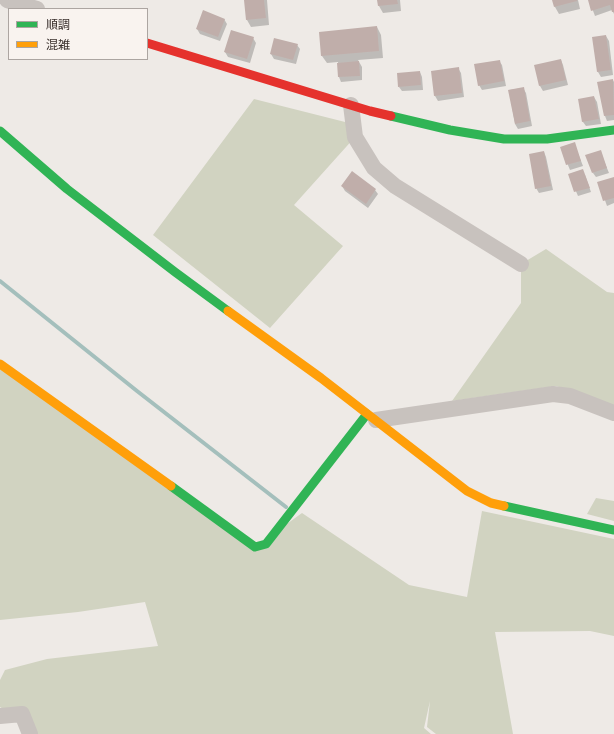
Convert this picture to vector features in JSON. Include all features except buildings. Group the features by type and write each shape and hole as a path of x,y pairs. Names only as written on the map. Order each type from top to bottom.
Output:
{"street":[{"path":"7,0 33,8"},
{"path":"148,43 351,105 450,130 504,139 547,139 614,130"},
{"path":"351,105 355,137 374,168 395,186 521,264"},
{"path":"0,131 67,189 175,272 321,378 467,491 491,503 614,530"},
{"path":"0,364 255,547 266,544 371,417 553,394 570,396 614,414"},
{"path":"0,716 22,714 30,734"}],"green space":[{"path":"254,99 353,124 355,137 294,205 343,246 270,328 153,235"},
{"path":"546,249 607,292 614,293 614,406 556,386 452,401 521,303 521,264"},
{"path":"0,364 255,547 302,513 409,585 467,597 482,511 614,539 614,636 590,631 495,632 513,734 436,734 427,727 430,701 424,728 431,734 30,734 25,723 0,707 0,680 5,670 47,659 158,646 145,602 78,612 0,620"},
{"path":"596,498 614,501 614,521 587,514"}],"waterway":[{"path":"0,281 137,391 286,507"}],"traffic: fast":[{"path":"391,116 450,130 504,139 547,139 614,130"},
{"path":"0,131 67,189 228,311"},
{"path":"171,486 255,547 266,544 367,414"},
{"path":"504,506 614,530"}],"traffic: slow":[{"path":"228,311 321,378 467,491 491,503 504,506"},
{"path":"0,364 171,486"}],"traffic: jam":[{"path":"148,43 370,111 391,116"}]}
